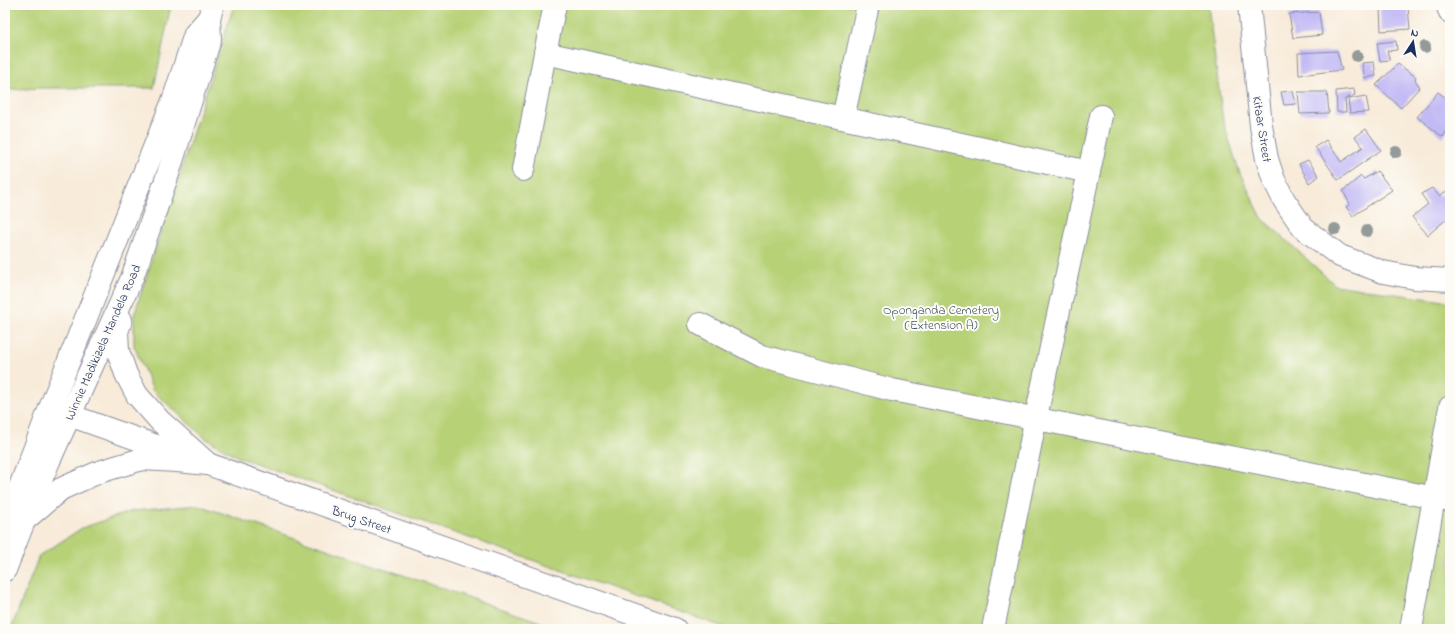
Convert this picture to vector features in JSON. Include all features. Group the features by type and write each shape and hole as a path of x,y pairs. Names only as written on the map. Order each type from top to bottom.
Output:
{"main road":[{"path":"523,170 555,5"},
{"path":"843,118 868,5"},
{"name":"Kitaar Street","path":"1249,5 1261,126 1266,159 1284,200 1303,228 1340,256 1383,272 1415,278 1450,280"},
{"path":"1447,5 1450,12"},
{"name":"Winnie Madikizela Mandela Road","path":"60,411 115,319 132,278 168,174 210,39 211,11"},
{"name":"Winnie Madikizela Mandela Road","path":"5,570 14,523 60,411 174,98 195,34 211,11"},
{"path":"545,53 1089,172"},
{"path":"993,629 1036,418 1101,116"},
{"path":"132,278 117,332 118,351 126,374 137,395 160,421 208,464"},
{"path":"700,324 762,356 892,390 1442,500"},
{"path":"1411,629 1442,500 1450,407"},
{"name":"Brug Street","path":"60,411 675,629"},
{"path":"14,523 61,489 99,472 142,459 177,460 208,464"}],"green space":[{"path":"5,5 171,5 154,88 41,88 5,90"},
{"name":"Oponganda Cemetery (Extension A)","path":"234,5 1208,5 1223,121 1239,171 1262,218 1335,285 1450,302 1450,629 729,629 238,457 205,438 153,391 134,346 134,315"},
{"path":"198,505 561,629 11,629 39,556 82,528 132,511"}],"building":[{"path":"1408,7 1410,29 1381,31 1380,8"},
{"path":"1319,12 1322,35 1293,38 1289,14"},
{"path":"1396,41 1397,50 1387,51 1390,60 1380,61 1377,43"},
{"path":"1337,51 1342,70 1299,75 1298,53"},
{"path":"1374,62 1376,76 1365,78 1362,63"},
{"path":"1398,64 1416,77 1415,80 1420,87 1401,108 1376,85"},
{"path":"1354,89 1355,95 1345,99 1346,112 1337,112 1336,91"},
{"path":"1293,91 1296,104 1284,105 1281,92"},
{"path":"1298,92 1327,92 1329,113 1300,114"},
{"path":"1438,92 1450,101 1450,126 1443,137 1417,117"},
{"path":"1366,96 1369,112 1350,113 1348,99"},
{"path":"1366,129 1381,150 1338,180 1315,147 1326,140 1341,162 1363,147 1355,137"},
{"path":"1308,160 1319,176 1309,183 1299,164"},
{"path":"1377,171 1392,190 1353,216 1346,207 1350,204 1343,191 1361,176 1364,179"},
{"path":"1432,188 1439,196 1450,189 1450,216 1428,235 1412,217 1428,204 1421,194"}]}
